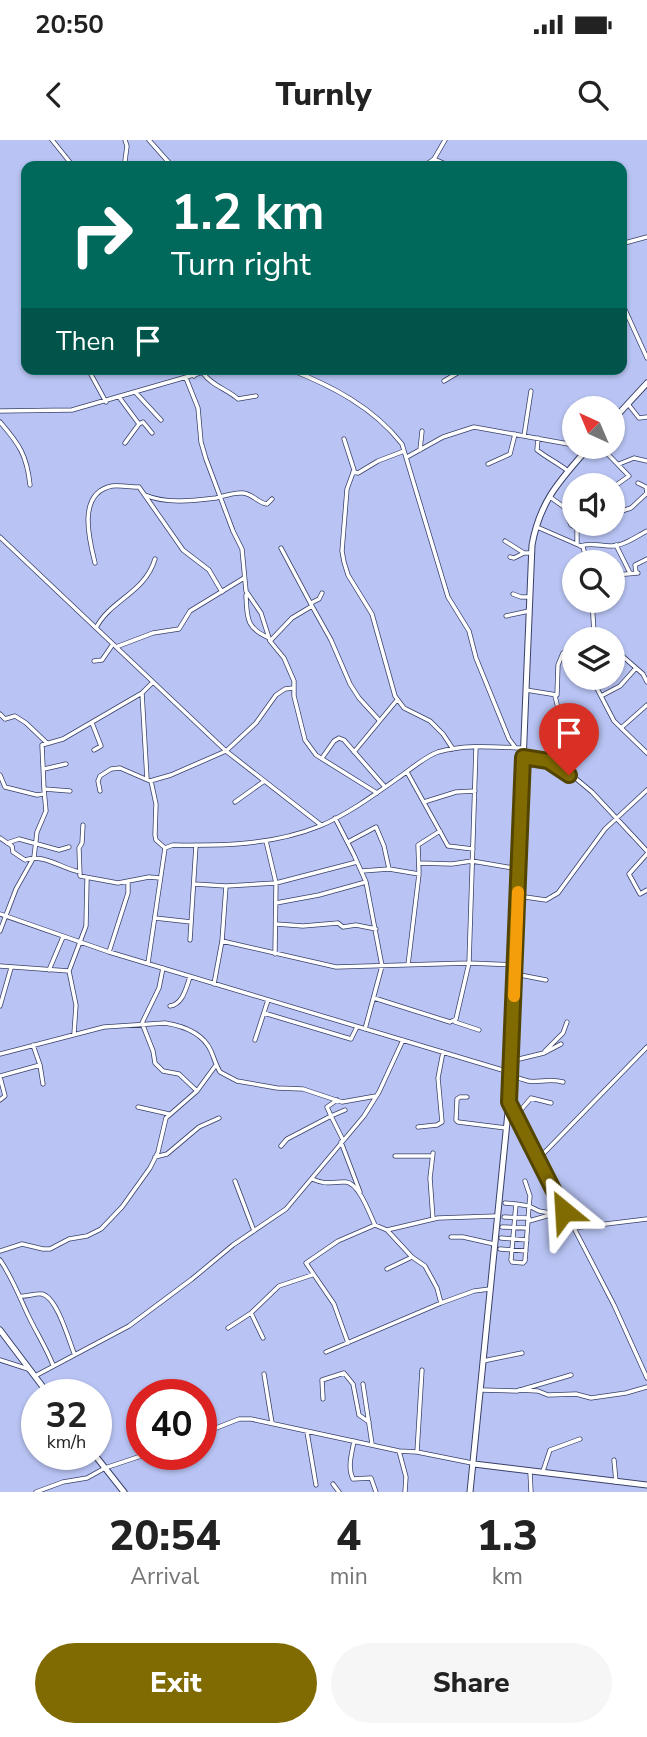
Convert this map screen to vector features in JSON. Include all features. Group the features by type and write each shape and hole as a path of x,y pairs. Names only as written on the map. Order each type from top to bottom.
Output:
{"main road":[{"path":"625,407 647,383"},
{"path":"470,1492 498,1247 509,1102 532,553 536,526 548,497 577,459"},
{"path":"0,1330 37,1379"},
{"path":"474,1464 647,1485"},
{"path":"107,1470 124,1492"}],"street":[{"path":"52,140 70,161"},
{"path":"125,140 125,161"},
{"path":"149,140 168,161"},
{"path":"431,161 445,140"},
{"path":"434,159 439,161"},
{"path":"627,242 647,237"},
{"path":"627,314 647,358"},
{"path":"91,375 106,401"},
{"path":"187,375 198,408 203,450 242,549 248,620 259,633 270,639"},
{"path":"0,411 72,410 197,375"},
{"path":"205,375 210,382 229,390 239,399 256,396"},
{"path":"302,375 342,393 368,410 390,429 404,451 448,597 469,631 476,658 514,747"},
{"path":"444,381 454,375"},
{"path":"524,436 531,391"},
{"path":"136,393 161,420"},
{"path":"119,397 139,424"},
{"path":"628,404 639,418 647,417"},
{"path":"0,422 22,449 28,465 30,485"},
{"path":"125,443 143,422 152,433"},
{"path":"407,457 443,437 474,427 562,442"},
{"path":"420,450 422,431"},
{"path":"488,464 510,454 515,434"},
{"path":"538,438 537,450 568,471"},
{"path":"344,439 353,463 347,489 342,551 348,575 372,614 397,699 407,710 430,722 443,734 453,749"},
{"path":"353,472 358,473 378,461 404,451"},
{"path":"619,464 634,458 647,461"},
{"path":"614,459 629,476 625,479"},
{"path":"625,510 631,508 647,493 646,486 638,483"},
{"path":"95,563 87,519 91,502 99,491 113,486 139,487 183,550 209,570 222,592"},
{"path":"143,494 161,501 241,492 267,505 272,499"},
{"path":"548,497 562,506"},
{"path":"536,526 583,547 584,550"},
{"path":"579,545 616,545 636,539 647,531"},
{"path":"578,536 579,545"},
{"path":"0,537 226,751 321,825"},
{"path":"505,541 524,553"},
{"path":"616,545 629,573"},
{"path":"281,548 331,640 350,684 379,720"},
{"path":"510,556 513,558 532,553"},
{"path":"96,628 100,620 141,584 152,571 155,559"},
{"path":"625,574 637,572 635,565 647,559"},
{"path":"94,661 102,660 114,645 153,633 179,629 190,611 244,579"},
{"path":"246,591 264,619 270,639 284,658 294,681 305,740 313,752 377,793"},
{"path":"270,639 292,618 319,599 322,593"},
{"path":"513,594 530,597"},
{"path":"506,616 529,611"},
{"path":"562,655 558,665 558,692 555,696 560,716 574,725"},
{"path":"625,658 647,682"},
{"path":"601,696 620,686 636,668"},
{"path":"0,931 16,889 34,857 35,843 46,811 41,747 63,739 142,693 153,682"},
{"path":"100,791 100,776 111,769 120,768 149,780 172,775 226,751 256,723 276,695 285,689 294,688"},
{"path":"526,690 555,696"},
{"path":"598,690 614,721 647,753"},
{"path":"142,693 149,780 156,810 155,835 156,840 165,848"},
{"path":"354,752 397,699"},
{"path":"621,728 647,705"},
{"path":"0,714 5,719 15,716 47,743"},
{"path":"92,722 101,746 94,750"},
{"path":"322,758 334,741 339,738 344,740 385,787"},
{"path":"542,761 555,738 578,743"},
{"path":"454,1022 469,963 476,747"},
{"path":"165,848 173,845 266,841 321,825 335,818 435,754 476,747 523,748"},
{"path":"523,757 554,764 592,792 647,853 629,874 632,884 640,894 647,890"},
{"path":"44,769 66,764"},
{"path":"407,772 450,847 473,849"},
{"path":"0,775 5,787 37,795 44,791 70,791"},
{"path":"235,802 263,782"},
{"path":"518,896 546,900 554,897 605,829 647,790"},
{"path":"424,802 456,792 475,792"},
{"path":"335,818 366,882 382,966 365,1029"},
{"path":"83,825 79,848 80,876 108,883 160,878"},
{"path":"348,842 376,827 389,869"},
{"path":"408,965 419,873 418,845 440,831"},
{"path":"0,838 12,846 13,852 20,858 25,860 34,857 64,866 67,870 80,872"},
{"path":"8,843 19,839 60,850 69,847"},
{"path":"266,841 276,883 275,954"},
{"path":"190,940 197,845"},
{"path":"148,964 165,848"},
{"path":"419,863 452,864 472,861 519,869"},
{"path":"194,884 226,886 276,883 358,862"},
{"path":"362,871 389,869 419,873"},
{"path":"74,1034 76,1005 69,971 86,926 87,878"},
{"path":"109,952 128,893 128,881"},
{"path":"276,903 366,882"},
{"path":"214,984 222,941 226,886"},
{"path":"0,915 80,943 443,1052 530,1082 543,1079 564,1082"},
{"path":"155,918 191,922"},
{"path":"276,924 303,926 336,922 343,927 356,925 376,929"},
{"path":"49,971 62,937"},
{"path":"222,941 336,967 469,963 515,965"},
{"path":"0,966 69,971"},
{"path":"0,1006 11,967"},
{"path":"163,968 159,988 142,1023 155,1063 163,1071 180,1074 197,1091"},
{"path":"515,974 546,980"},
{"path":"170,1006 181,999 190,977"},
{"path":"374,998 479,1030"},
{"path":"255,1040 268,1000"},
{"path":"264,1013 351,1039 357,1027"},
{"path":"544,1053 563,1033 567,1022"},
{"path":"0,1054 104,1027 142,1023 175,1025 204,1039 220,1072 237,1081 277,1088 303,1088 337,1100 348,1101 376,1096"},
{"path":"0,1360 33,1373 129,1326 286,1209 376,1096 403,1040"},
{"path":"511,1061 544,1053 561,1044"},
{"path":"33,1045 43,1084"},
{"path":"537,1157 543,1154 647,1047"},
{"path":"418,1127 442,1122 438,1078 443,1052"},
{"path":"0,1100 5,1096 0,1076 40,1065"},
{"path":"0,1251 22,1244 43,1250 50,1249 69,1239 88,1236 101,1229 122,1206 155,1157 169,1114 197,1091 216,1065"},
{"path":"467,1097 457,1099 458,1122 506,1128"},
{"path":"515,1117 531,1098 551,1103"},
{"path":"337,1100 327,1107 374,1225 387,1230 412,1257 425,1266 441,1303"},
{"path":"509,1102 614,1305 647,1378"},
{"path":"138,1107 169,1114"},
{"path":"281,1146 287,1139 345,1110"},
{"path":"155,1157 167,1154 199,1127 219,1118"},
{"path":"395,1156 432,1155 430,1178 433,1219"},
{"path":"311,1178 328,1184 346,1182 360,1194"},
{"path":"235,1181 254,1231"},
{"path":"516,1204 511,1262 523,1263 530,1196 525,1181"},
{"path":"505,1203 529,1206 556,1214"},
{"path":"387,1230 433,1219 501,1216 529,1219 564,1211"},
{"path":"573,1228 647,1219"},
{"path":"348,1343 334,1304 306,1263 338,1241 374,1225"},
{"path":"502,1227 528,1228"},
{"path":"451,1237 463,1237 498,1247 526,1251"},
{"path":"501,1238 527,1240"},
{"path":"387,1269 412,1257"},
{"path":"0,1260 41,1336 53,1365"},
{"path":"228,1328 251,1312 279,1286 313,1275"},
{"path":"326,1352 441,1303 474,1291 492,1289"},
{"path":"20,1296 42,1294 47,1297 64,1325 74,1354"},
{"path":"251,1312 263,1338"},
{"path":"483,1361 522,1353"},
{"path":"417,1452 422,1370"},
{"path":"323,1399 322,1380 344,1373 353,1384 359,1416 369,1422"},
{"path":"264,1374 272,1423"},
{"path":"481,1390 519,1390 571,1375"},
{"path":"363,1384 372,1444"},
{"path":"519,1390 538,1391 548,1395 576,1394 591,1398 626,1394 647,1387"},
{"path":"217,1428 239,1419 251,1419 474,1464"},
{"path":"307,1432 316,1485"},
{"path":"543,1473 550,1450 580,1439"},
{"path":"354,1440 351,1476 354,1479 371,1478 376,1492"},
{"path":"399,1451 406,1477 405,1492"},
{"path":"614,1460 616,1482"},
{"path":"36,1492 63,1482 87,1478 101,1470"},
{"path":"530,1472 531,1492"},
{"path":"333,1484 339,1492"}],"slow traffic":[{"path":"514,996 518,892"}],"route":[{"path":"564,1211 509,1102 523,757 548,761 569,775"}]}
